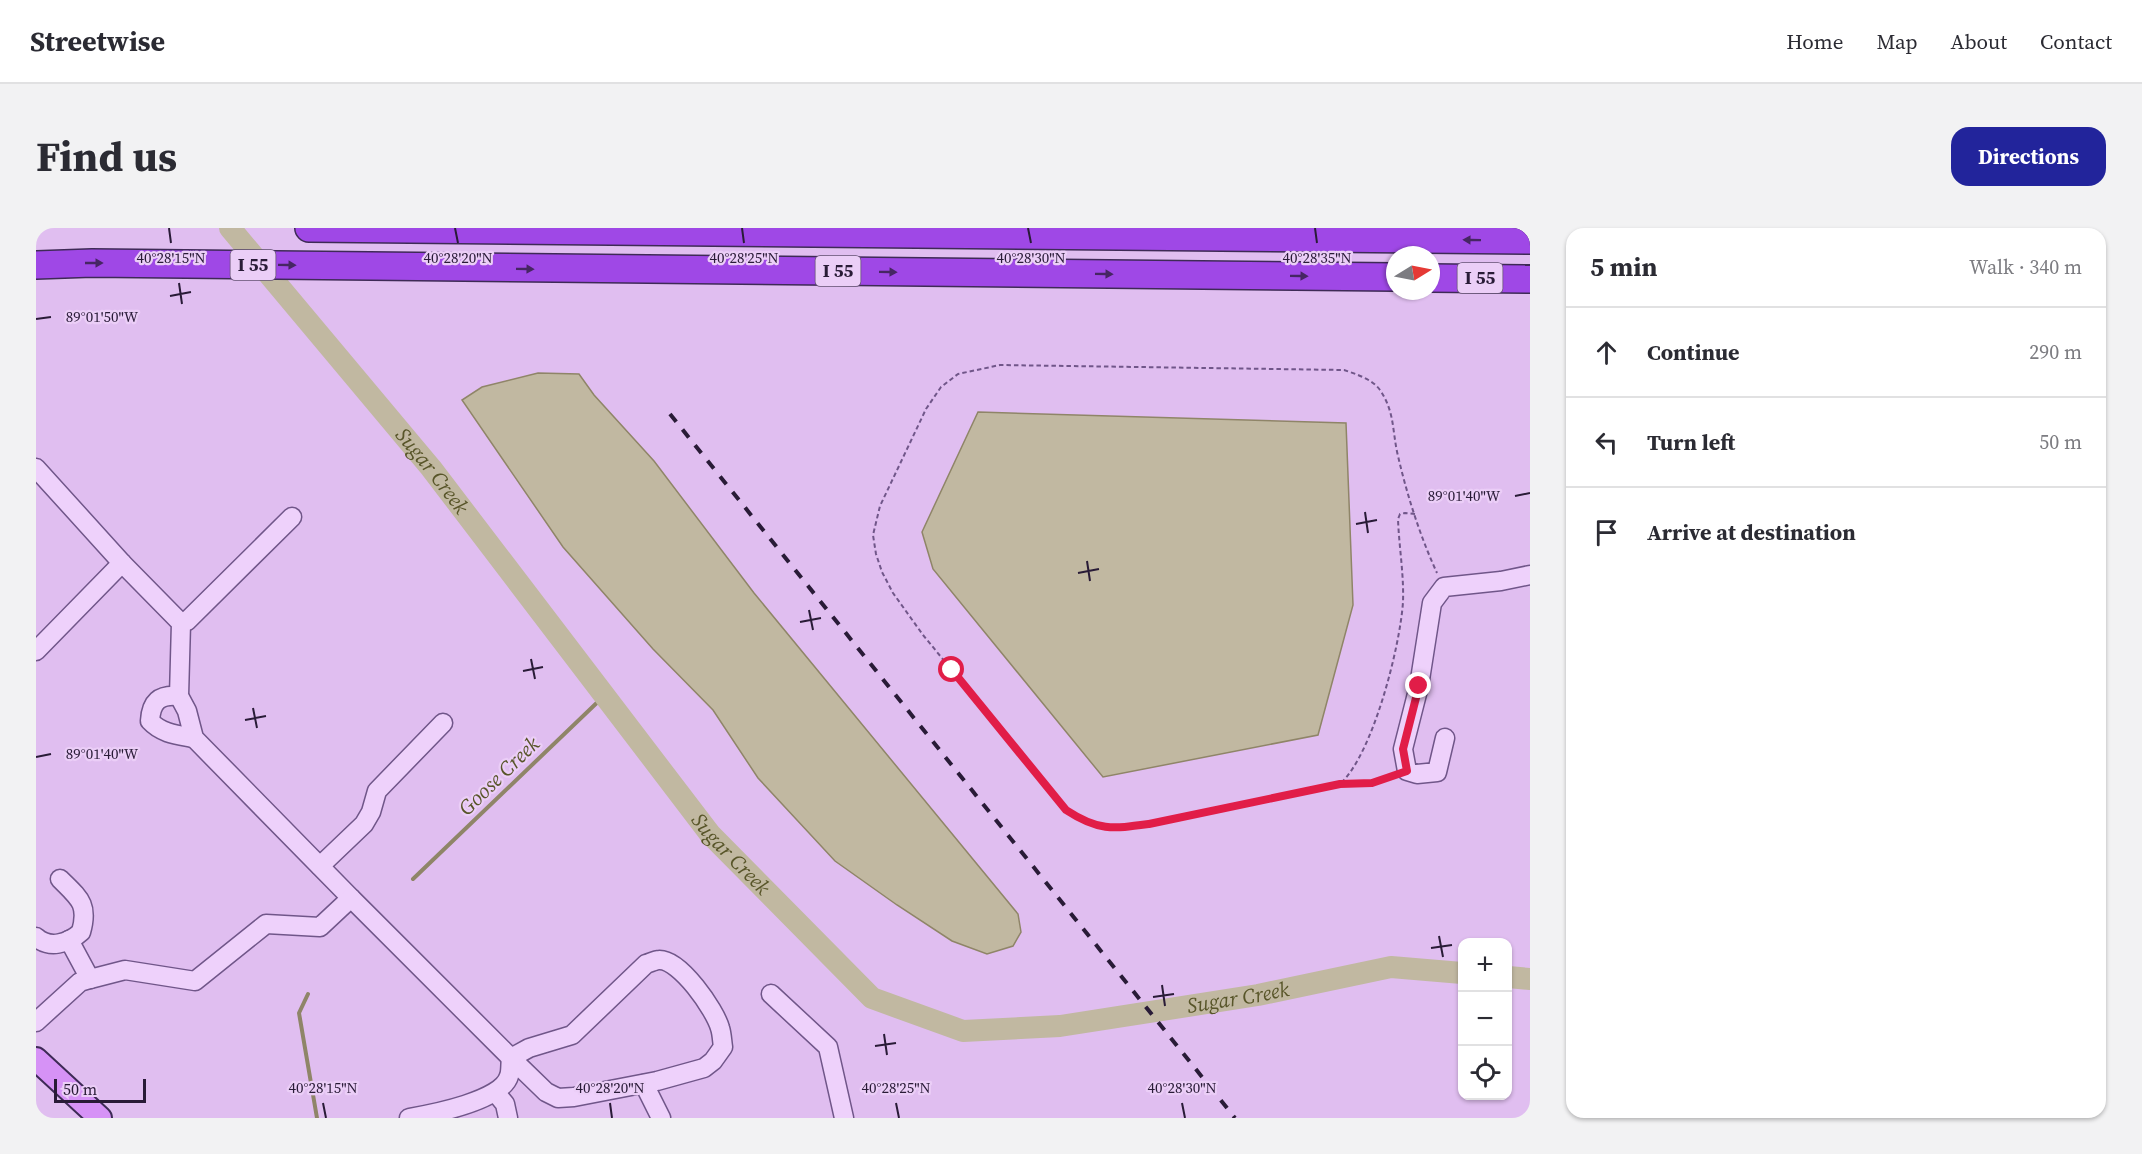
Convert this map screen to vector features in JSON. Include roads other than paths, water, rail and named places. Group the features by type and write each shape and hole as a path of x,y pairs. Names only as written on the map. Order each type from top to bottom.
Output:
{"highway":[{"name":"I 55","path":"309,228 1530,240"},
{"name":"I 55","path":"36,265 166,264 1386,277"},
{"name":"I 55","path":"1440,278 1530,279"}],"main road":[{"path":"36,1059 100,1118"}],"lane":[{"path":"36,468 122,563 181,623 179,696 187,711 195,738 351,898 510,1058 546,1092 558,1098 574,1097 644,1084 704,1068 713,1061 723,1047 720,1027 702,996 685,974 660,959 646,964 572,1035 529,1048 510,1058"},
{"path":"181,623 187,621 292,517"},
{"path":"36,651 122,563"},
{"path":"1445,738 1437,772 1399,774 1419,686 1432,603 1444,587 1501,581 1530,575"},
{"path":"179,696 168,695 156,702 151,710 150,721 155,727 169,734 195,738"},
{"path":"320,866 364,824 371,812 377,791 443,723"},
{"path":"36,937 52,945 69,940 81,932 85,911 80,898 60,879"},
{"path":"36,1022 80,982 125,970 195,981 266,924 320,927 351,898"},
{"path":"69,940 90,979"},
{"path":"771,994 828,1047 844,1118"},
{"path":"409,1118 460,1106 495,1093 509,1078 510,1058"},
{"path":"644,1084 661,1118"},
{"path":"495,1093 505,1104 508,1118"}],"waterway":[{"name":"Sugar Creek","path":"230,228 431,468 710,834 872,998 963,1031 1060,1026 1258,995 1391,967 1458,973"},
{"name":"Goose Creek","path":"413,879 605,695"},
{"name":"Sugar Creek","path":"1512,977 1530,979"},
{"name":"Goose Creek","path":"308,994 299,1013 317,1118"}],"railway":[{"path":"670,414 1235,1118"}]}
